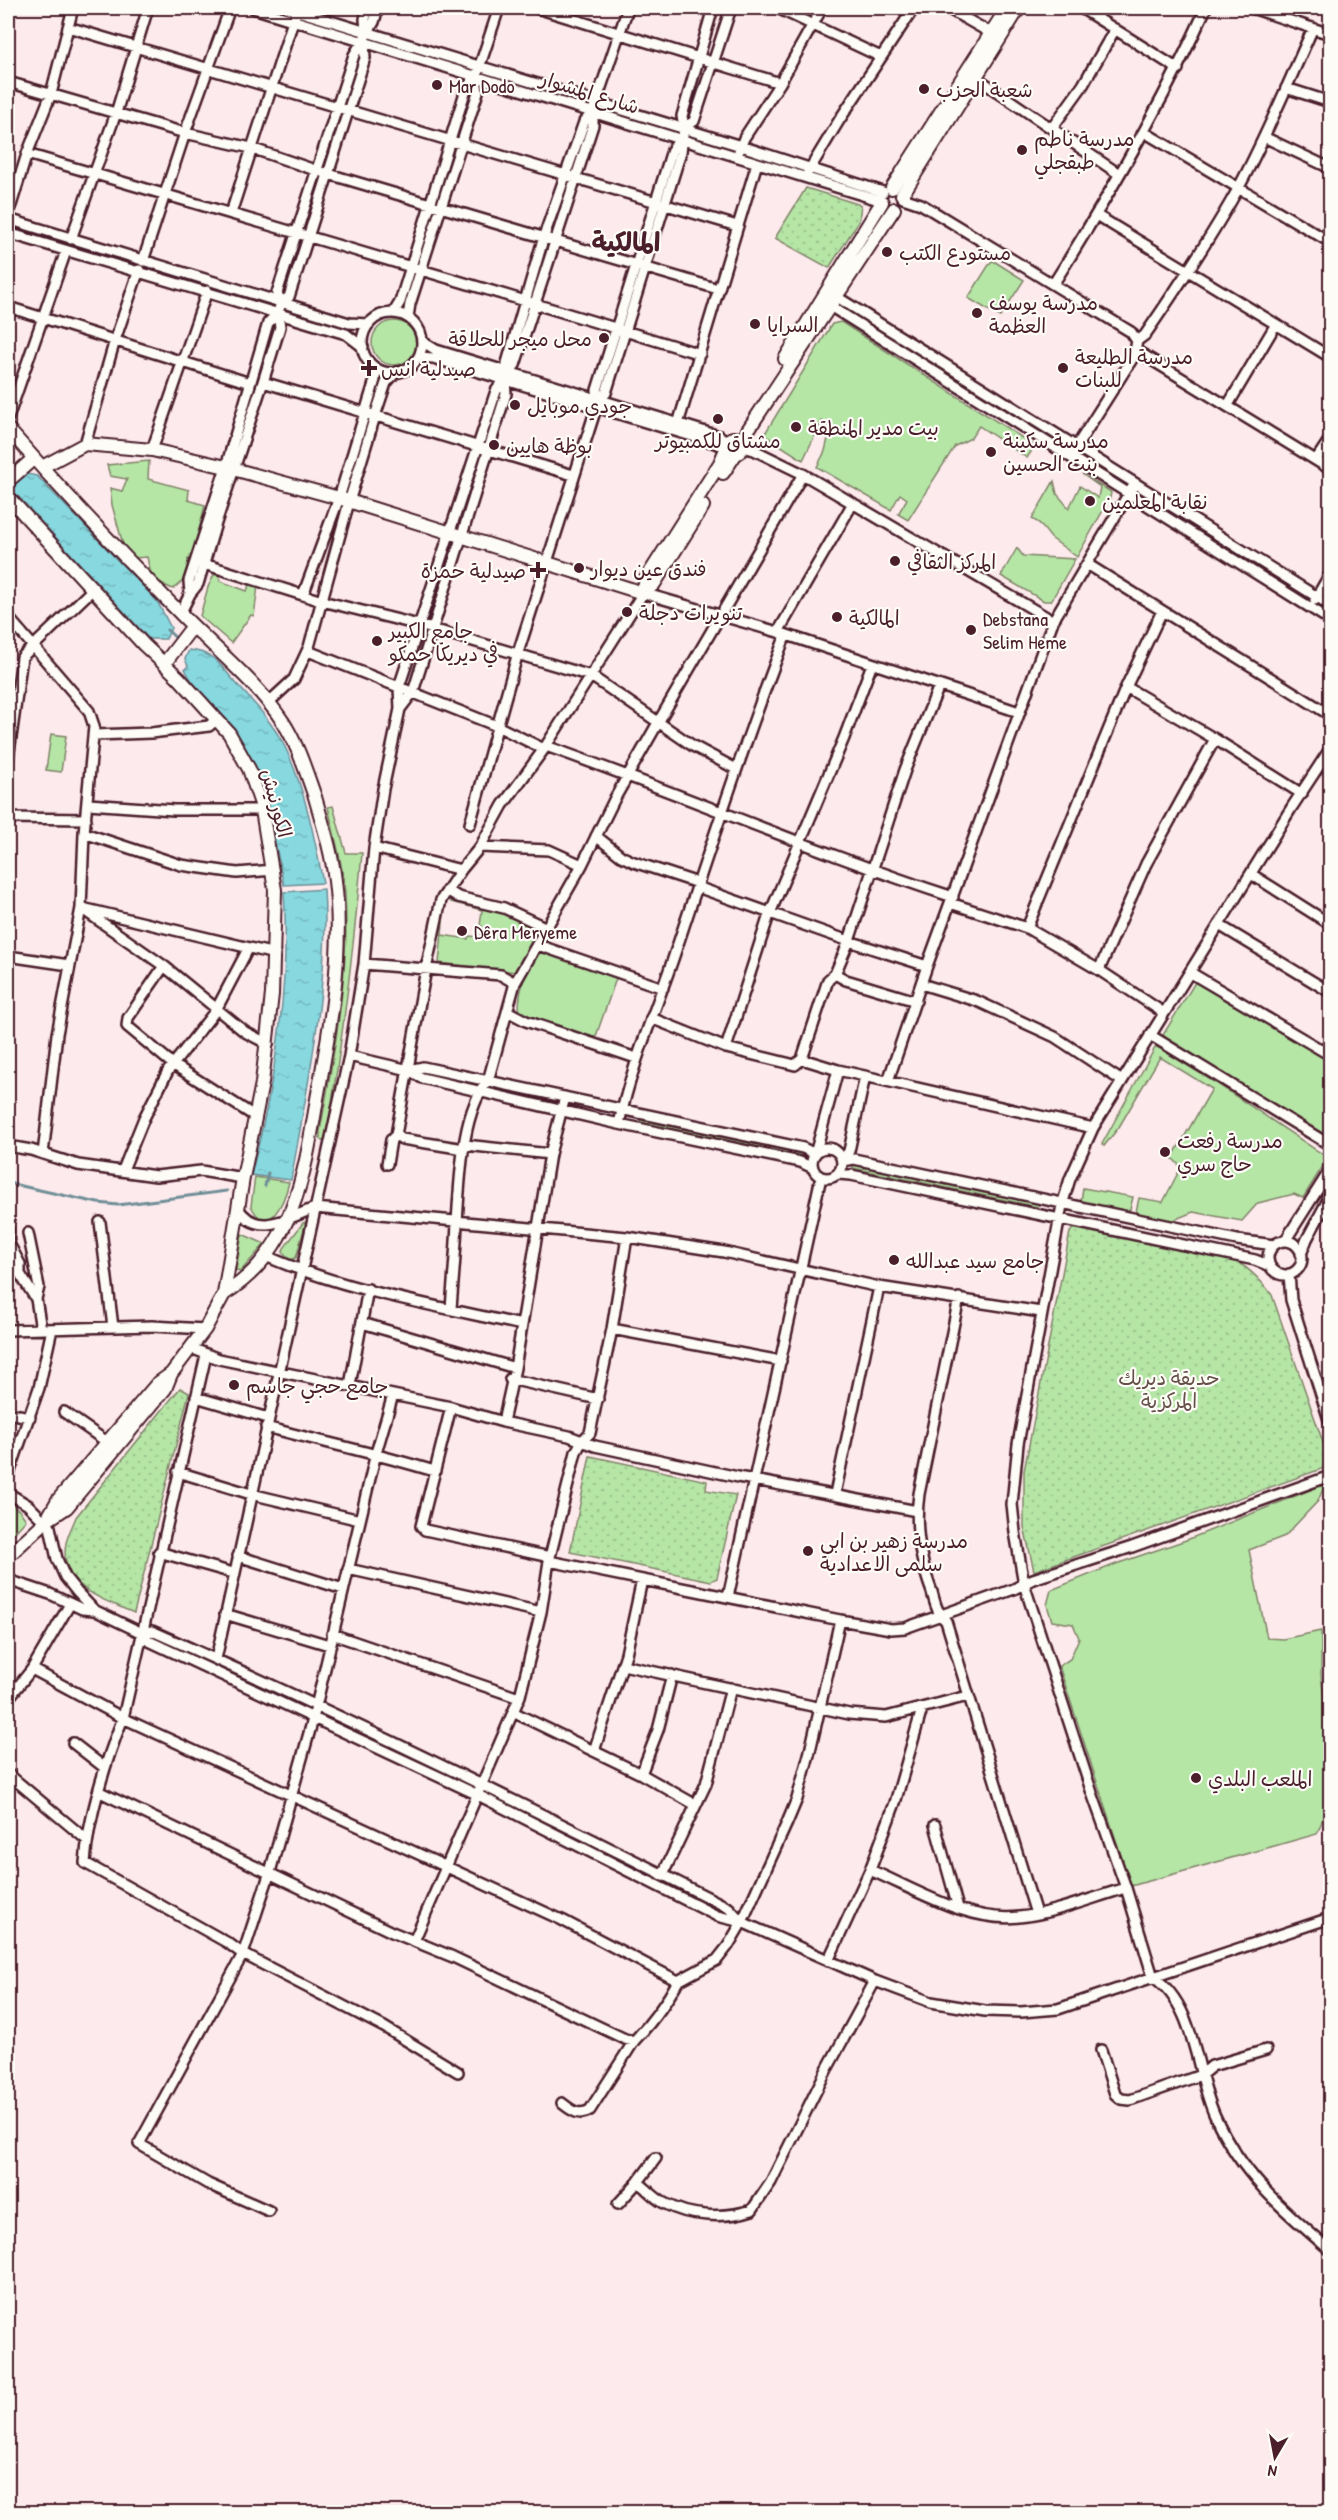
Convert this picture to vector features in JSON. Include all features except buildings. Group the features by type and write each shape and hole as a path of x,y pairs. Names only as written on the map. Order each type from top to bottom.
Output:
{"main road":[{"path":"8,481 34,463 85,444 152,450 230,468 344,500 643,593 646,579 733,446 877,214 891,198 977,78 1007,8"},
{"path":"733,446 748,430 833,302 891,198 996,36 1019,8"},
{"path":"8,429 34,463 191,628 268,702 294,741 308,777 327,842 336,885 336,958 330,1018 310,1137 289,1219 280,1239 268,1257 248,1277 224,1294 205,1329 171,1374 165,1389 67,1507 46,1521 8,1556"},
{"name":"الكورنيش","path":"8,497 92,590 167,660 229,733 249,769 261,810 273,870 275,954 268,1044 224,1294"},
{"path":"167,660 191,628"},
{"path":"46,1521 58,1500 107,1442 157,1384 171,1374"}],"street":[{"path":"73,8 51,94 27,154 8,217 71,239 350,323 369,324"},
{"path":"71,239 116,112 148,8"},
{"path":"143,261 207,69 230,8"},
{"name":"شارع المشوار","path":"253,8 293,20 365,36 596,101 757,163 806,178 891,198"},
{"path":"231,213 293,20 294,8"},
{"name":"شارع المشوار","path":"294,8 476,77 593,112 741,146 810,168 891,198"},
{"path":"281,302 289,297 365,57 365,19 368,8"},
{"path":"190,594 189,581 263,382 279,327 278,313 281,302 277,293 315,170 354,55 374,22 378,8"},
{"path":"394,312 400,302 466,89 476,77 499,8"},
{"path":"537,8 780,83"},
{"path":"529,302 555,240 593,125 596,101 628,8"},
{"path":"470,824 479,800 517,656 573,475 597,403 606,393 620,329 639,266 659,203 681,152 682,116 713,8"},
{"path":"683,133 694,121 731,8"},
{"path":"777,8 880,57"},
{"path":"737,156 822,8"},
{"path":"806,178 810,168 880,57 914,8"},
{"path":"947,8 996,36"},
{"path":"1081,8 1178,69"},
{"path":"1054,283 1144,132 1178,69 1206,8"},
{"path":"1252,8 1330,34"},
{"path":"1283,18 1288,8"},
{"path":"68,27 336,109 566,173 737,226"},
{"path":"1070,457 1137,346 1189,271 1238,187 1264,137 1313,28"},
{"path":"1052,129 1083,85 1115,30"},
{"path":"408,317 478,92 476,77"},
{"path":"977,78 1119,174"},
{"path":"8,82 185,133 251,148 328,174 718,289"},
{"path":"1286,88 1330,102"},
{"path":"400,709 413,692 432,629 478,446 496,391 515,365 544,236 584,122 593,112"},
{"path":"1144,132 1330,242"},
{"path":"1264,137 1330,168"},
{"path":"27,154 700,354"},
{"path":"678,424 757,163"},
{"path":"891,198 921,204 1054,283 1131,332 1137,346 1330,469"},
{"path":"1096,215 1330,357"},
{"path":"8,233 140,270 346,334 363,347"},
{"path":"8,418 66,251"},
{"path":"85,444 115,340 140,270"},
{"path":"152,450 207,291"},
{"path":"833,302 1077,447 1330,605"},
{"path":"833,302 1070,457 1330,620"},
{"path":"8,307 250,382"},
{"path":"394,312 408,317 421,332 423,342 419,357 409,368 396,372 376,368 367,358 363,347 363,339 369,324 376,318 394,312"},
{"path":"180,614 198,584 230,468 250,382 268,323 278,313"},
{"path":"1228,405 1276,324"},
{"path":"423,342 436,350 507,375 733,446 754,450 854,503 1053,621"},
{"path":"419,357 433,358 507,375"},
{"path":"268,702 294,679 308,651 322,601 376,368"},
{"path":"303,595 344,500 386,383 396,372"},
{"path":"216,1659 233,1573 349,1056 364,964 374,848 383,789 400,709 399,687 419,625 489,449 506,394 507,375"},
{"path":"263,382 573,475"},
{"path":"597,403 719,436 733,446"},
{"path":"1316,460 1330,439"},
{"path":"451,1309 458,1222 459,1173 464,1147 479,1091 488,1081 509,1012 515,983 582,865 628,775 718,616 803,474"},
{"path":"888,1081 927,966 1053,621 1135,483"},
{"path":"619,1124 636,1058 663,988 782,634 854,503"},
{"path":"204,564 322,601 419,625 517,656 591,676 693,746 736,770"},
{"path":"1087,564 1330,715"},
{"path":"1311,608 1330,574"},
{"path":"8,760 22,657 92,590"},
{"path":"387,1164 391,1140 396,1136 439,907 447,890 480,847 503,805 545,747 643,593 782,634 1019,712"},
{"path":"1027,928 1125,687 1162,611"},
{"path":"8,617 94,718 84,833 81,908 57,1034 43,1154"},
{"path":"308,651 545,747 628,775 801,844 1027,928 1099,969 1164,1013"},
{"path":"726,1048 770,913 801,844 872,664"},
{"path":"651,1018 726,1048 795,1065 802,1059 828,980 835,974 849,942 905,770 939,686"},
{"path":"1125,687 1215,739 1302,794"},
{"path":"94,735 151,733 209,726 217,719"},
{"path":"1099,969 1146,864 1215,739"},
{"path":"1330,749 1093,1128 1070,1179 1062,1205 1017,1444 1012,1504 1024,1584 1092,1793 1126,1888 1152,1977 1167,1986 1187,2024 1215,2116 1250,2174 1280,2208 1330,2250"},
{"path":"88,804 174,810 261,810"},
{"path":"8,818 86,819"},
{"path":"84,833 181,865 237,873 273,870"},
{"path":"596,836 621,856 634,862 849,942 927,966"},
{"path":"480,847 549,850 582,865"},
{"path":"374,848 461,870"},
{"path":"1251,874 1330,924"},
{"path":"447,890 459,897 504,908 547,928"},
{"path":"81,908 275,954"},
{"path":"81,908 164,966 216,1011 245,1032 268,1044"},
{"path":"1219,925 1330,992"},
{"path":"538,945 663,988"},
{"path":"123,1170 144,1118 168,1071 216,1011 248,949"},
{"path":"8,956 69,965"},
{"path":"364,964 501,975 515,983"},
{"path":"164,966 127,1022 129,1028 174,1065 256,1117"},
{"path":"1191,973 1330,1055"},
{"path":"835,974 846,980 916,1001"},
{"path":"921,984 977,1001 1027,1023 1055,1037 1122,1081"},
{"path":"509,1012 520,1018 636,1058"},
{"path":"1150,1035 1330,1145"},
{"path":"349,1056 409,1070 422,1078 619,1124 800,1162 813,1168 821,1177 828,1178 838,1174 851,1175 1061,1218 1254,1260 1270,1266 1278,1274 1289,1274 1298,1269 1301,1254 1330,1196"},
{"path":"802,1059 838,1070 1093,1128"},
{"path":"409,1070 423,1067 803,1148 815,1154"},
{"path":"813,1168 838,1070"},
{"path":"838,1174 842,1161 849,1151 865,1076"},
{"path":"503,1422 510,1379 515,1368 550,1154 565,1097"},
{"path":"396,1136 402,1139 464,1147 550,1154"},
{"path":"8,1146 78,1165 156,1176 201,1171 243,1178"},
{"path":"815,1154 828,1148 837,1152 842,1161"},
{"path":"842,1161 854,1160 1257,1245 1274,1245 1285,1241 1330,1170"},
{"path":"728,1597 821,1177"},
{"path":"238,1208 243,1216 261,1224 280,1223 315,1208 627,1238 724,1252 879,1287 1041,1312"},
{"path":"1321,1212 1330,1218"},
{"path":"100,1222 113,1327"},
{"path":"8,1229 8,1242 20,1264 20,1274 36,1299 41,1329"},
{"path":"1187,1245 1191,1231"},
{"path":"28,1233 39,1287 36,1299"},
{"path":"414,1941 519,1698 541,1612 550,1559 576,1452 590,1433 598,1400 627,1238"},
{"path":"1285,1241 1296,1245 1301,1254"},
{"path":"1270,1266 1268,1255 1274,1245"},
{"path":"268,1257 300,1270 368,1289 522,1325"},
{"path":"1289,1274 1291,1300 1330,1423"},
{"path":"835,1494 879,1287"},
{"path":"350,1385 368,1289"},
{"path":"959,1298 917,1510 918,1542 939,1615 946,1621 1036,1914"},
{"path":"362,1323 515,1368"},
{"path":"8,1330 175,1326 205,1329"},
{"path":"8,1477 30,1417 52,1329"},
{"path":"612,1329 781,1361"},
{"path":"191,1348 206,1355 451,1407 503,1422 569,1436 606,1449 917,1510"},
{"path":"206,1355 159,1552 123,1718 108,1755 87,1840 85,1863 228,1943 243,1954 384,2027 458,2072"},
{"path":"510,1379 598,1400"},
{"path":"1319,1391 1330,1388"},
{"path":"269,2211 208,2184 139,2144 243,1954 270,1872 316,1708 376,1453 393,1395"},
{"path":"196,1397 329,1444 376,1453 434,1471"},
{"path":"451,1407 421,1526 425,1530 642,1580 891,1629 905,1628 1330,1476"},
{"path":"64,1412 107,1442"},
{"path":"8,1413 30,1417"},
{"path":"178,1472 251,1494 360,1520"},
{"path":"8,1493 28,1504 46,1521 65,1577 94,1610"},
{"path":"159,1552 233,1573"},
{"path":"238,1556 343,1589"},
{"path":"348,1569 541,1612"},
{"path":"8,1580 50,1594 82,1609 94,1610 142,1633 150,1641 476,1794 717,1916 742,1922 914,1997 949,2006 985,2011 1022,2012 1058,2009 1330,1918"},
{"path":"594,1751 623,1665 642,1580"},
{"path":"8,1699 32,1669 70,1604"},
{"path":"225,1614 329,1645"},
{"path":"562,2103 573,2111 585,2113 590,2110 634,2041 666,2002 678,1981 717,1960 742,1922 797,1799 840,1620"},
{"path":"142,1633 152,1631 216,1659 481,1784 729,1908 742,1922"},
{"path":"332,1634 519,1698"},
{"path":"623,1665 849,1714 886,1717 969,1696"},
{"path":"32,1669 123,1718 562,1920 678,1981"},
{"path":"641,1774 658,1730 672,1675"},
{"path":"662,1876 696,1805 714,1760 731,1688"},
{"path":"828,1961 870,1870 895,1803 922,1709"},
{"path":"513,1712 641,1774 696,1805"},
{"path":"74,1743 105,1768"},
{"path":"8,1774 57,1818 87,1840"},
{"path":"100,1792 615,2035 634,2041"},
{"path":"935,1825 958,1908"},
{"path":"870,1870 958,1908 1005,1917 1036,1914 1126,1888"},
{"path":"638,2182 663,2203 683,2210 724,2215 752,2210 771,2182 826,2071 875,1981"},
{"path":"1101,2050 1115,2094 1121,2099 1130,2100 1201,2075 1212,2066 1266,2050"},
{"path":"618,2204 656,2158"}],"green space":[{"path":"806,188 861,205 859,221 829,268 775,238"},
{"path":"992,260 1024,280 1000,317 968,298"},
{"path":"854,312 1060,442 1058,445 852,315"},
{"path":"394,321 410,327 416,343 410,359 394,365 378,359 372,343 378,327"},
{"path":"841,322 1035,446 1027,458 979,426 971,438 955,446 908,520 898,514 907,499 900,494 891,510 817,467 825,451 830,430 822,421 803,460 764,435 832,324"},
{"path":"149,461 148,479 189,490 188,500 205,505 192,559 188,559 187,577 173,589 154,578 147,557 134,558 124,548 112,505 110,488 122,491 127,479 110,476 107,465"},
{"path":"1082,474 1111,492 1110,498 1077,557 1051,538 1039,523 1032,519 1054,481 1057,494 1069,508 1080,486 1098,498 1100,487"},
{"path":"1153,499 1303,594 1301,597 1151,502"},
{"path":"1017,548 1023,556 1075,559 1051,601 1044,601 1001,576"},
{"path":"214,575 219,575 220,581 247,591 249,585 258,586 254,616 251,615 231,643 200,616 208,587"},
{"path":"51,734 66,736 61,772 46,770"},
{"path":"333,806 346,853 362,853 339,1059 328,1127 325,1139 322,1141 320,1131 340,1013 346,923 344,882 328,807"},
{"path":"448,897 501,910 540,926 516,972 439,963 444,912 442,935 468,939 469,936 480,937 482,926 480,926 482,910 451,902"},
{"path":"544,950 618,973 595,1039 527,1017 519,1009 525,976 533,960"},
{"path":"1197,979 1330,1062 1330,1142 1184,1053 1163,1035"},
{"path":"1156,1046 1328,1158 1303,1198 1294,1194 1258,1203 1242,1221 1193,1212 1171,1221 1135,1216 1139,1198 1163,1202 1181,1167 1172,1158 1212,1089 1160,1057 1119,1127 1104,1146 1102,1144"},
{"path":"640,1120 802,1154 802,1157 640,1123"},
{"path":"853,1165 1039,1204 1038,1207 853,1168"},
{"path":"255,1177 289,1182 280,1206 270,1218 264,1219 258,1216 251,1206"},
{"path":"1083,1188 1133,1197 1129,1213 1081,1202"},
{"path":"306,1222 296,1258 290,1260 283,1252 284,1248"},
{"name":"حديقة ديريك المركزية","path":"1078,1226 1229,1257 1258,1278 1272,1295 1327,1454 1327,1467 1034,1571 1024,1527 1024,1471 1070,1232"},
{"path":"242,1234 265,1244 240,1272 236,1270"},
{"path":"180,1388 189,1393 134,1613 97,1596 76,1581 69,1571 65,1558 66,1543 76,1517"},
{"path":"590,1456 707,1481 706,1490 736,1495 717,1578 711,1581 570,1552"},
{"name":"الملعب البلدي","path":"1325,1484 1318,1501 1285,1536 1249,1550 1267,1638 1283,1639 1321,1631 1321,1675 1330,1744 1330,1800 1317,1834 1131,1886 1059,1666 1070,1659 1079,1638 1073,1624 1052,1621 1047,1605 1051,1590 1116,1564 1189,1539"},
{"path":"8,1501 20,1511 26,1520 8,1540"}],"water":[{"path":"21,473 37,476 157,601 171,628 166,639 149,639 14,492 13,481"},
{"path":"189,650 205,653 221,665 276,731 293,765 304,798 323,883 284,885 270,816 254,766 232,730 199,691 185,669 188,666 185,659"},
{"path":"324,889 324,960 316,1035 291,1180 251,1175 274,1070 279,1035 285,963 284,892"}],"waterway":[{"path":"167,630 178,640"},
{"path":"265,1186 268,1173"},
{"path":"8,1183 98,1203 118,1205 227,1191"}],"place":[{"name":"Mar Dodo","path":"437,85"},
{"name":"شعبة الحزب","path":"924,89"},
{"name":"مدرسة ناطم طبقجلي","path":"1022,150"},
{"name":"مستودع الكتب","path":"887,252"},
{"name":"مدرسة يوسف العظمة","path":"977,313"},
{"name":"السرايا","path":"755,324"},
{"name":"محل ميجر للحلاقة","path":"604,338"},
{"name":"صيدلية انس","path":"369,368"},
{"name":"مدرسة الطليعة للبنات","path":"1063,368"},
{"name":"جودي موبايل","path":"515,405"},
{"name":"مشتاق للكمبيوتر","path":"718,419"},
{"name":"بيت مدير المنطقة","path":"796,427"},
{"name":"بوظة هايين","path":"494,445"},
{"name":"مدرسة سكينة بنت الحسين","path":"991,452"},
{"name":"نقابة المعلمين","path":"1090,501"},
{"name":"المركز الثقافي","path":"895,561"},
{"name":"فندق عين ديوار","path":"579,568"},
{"name":"صيدلية حمزة","path":"538,570"},
{"name":"تنويرات دجلة","path":"627,612"},
{"name":"المالكية","path":"837,617"},
{"name":"Debstana Selim Heme","path":"971,630"},
{"name":"جامع الكبير في ديريكا حمكو","path":"377,641"},
{"name":"Dêra Meryeme","path":"462,931"},
{"name":"مدرسة رفعت حاج سري","path":"1165,1152"},
{"name":"جامع سيد عبدالله","path":"894,1260"},
{"name":"جامع حجي جاسم","path":"234,1385"},
{"name":"مدرسة زهير بن ابي سلمى الاعدادية","path":"808,1551"},
{"name":"الملعب البلدي","path":"1196,1778"}],"district":[{"name":"المالكية","path":"626,241"}]}
